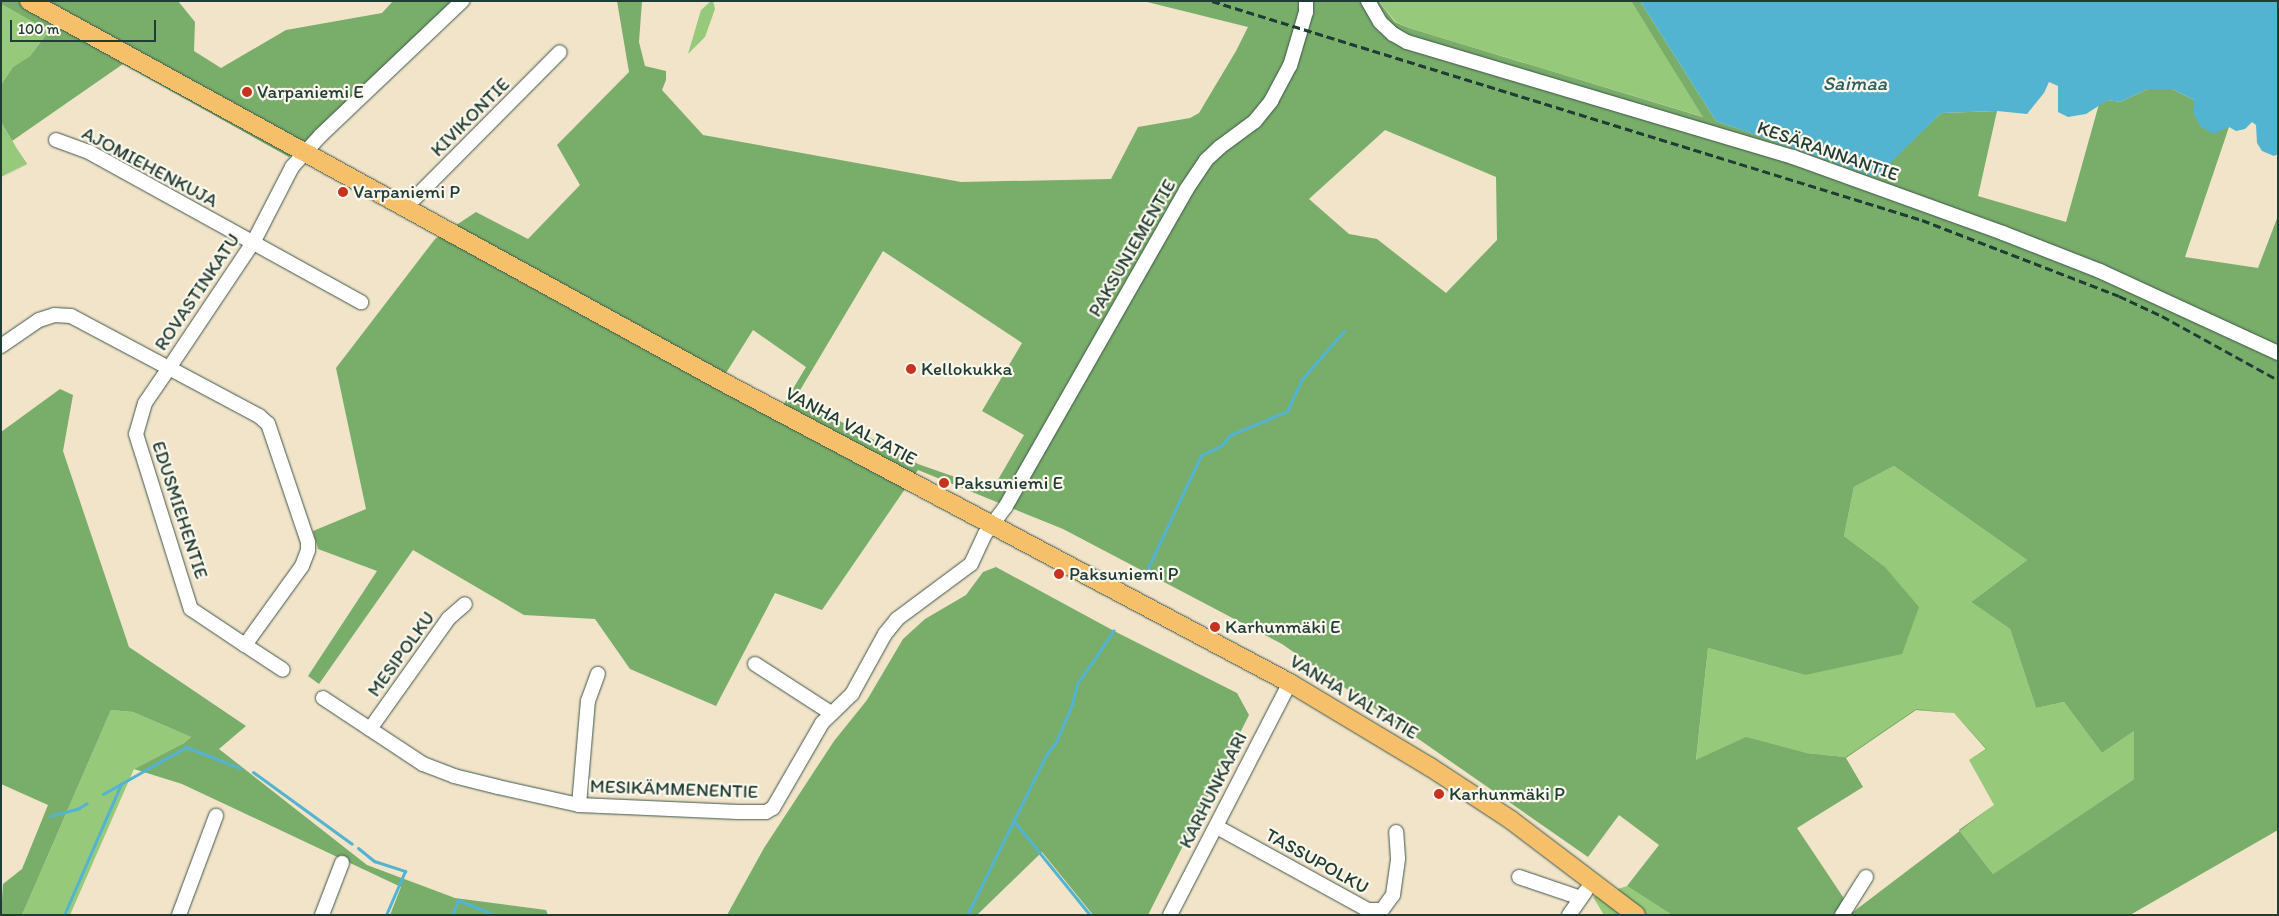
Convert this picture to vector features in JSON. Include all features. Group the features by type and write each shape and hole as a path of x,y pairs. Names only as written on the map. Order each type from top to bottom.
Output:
{"main road":[{"name":"VANHA VALTATIE","path":"29,1 306,151 729,386 993,524 1290,683 1430,766 1512,820 1636,915"}],"street":[{"name":"ROVASTINKATU","path":"1,346 39,320 54,315 71,316 169,368 254,241 292,167 306,151 462,1"},
{"name":"PAKSUNIEMENTIE","path":"993,524 1165,230 1186,190 1206,160 1255,121 1272,101 1290,66 1306,12 1306,1"},
{"name":"KESÄRANNANTIE","path":"1368,1 1380,22 1407,42 1802,160 2003,233 2100,271 2278,353"},
{"name":"KIVIKONTIE","path":"406,207 560,52"},
{"name":"AJOMIEHENKUJA","path":"56,140 89,152 254,241 361,302"},
{"path":"169,368 259,416 268,424 308,542 308,550 302,566 245,646"},
{"name":"EDUSMIEHENTIE","path":"169,368 145,403 136,434 191,609 283,670"},
{"name":"MESIKÄMMENENTIE","path":"323,698 424,764 454,776 579,805 766,812 772,808 814,736 831,713 852,694 885,634 897,619 970,564 985,534 993,524"},
{"name":"MESIPOLKU","path":"370,729 449,618 465,604"},
{"path":"755,664 831,713"},
{"path":"579,805 588,701 598,674"},
{"name":"KARHUNKAARI","path":"1170,915 1290,683"},
{"path":"179,915 216,816"},
{"name":"TASSUPOLKU","path":"1217,827 1368,910 1382,910 1393,894 1398,858 1396,832"},
{"path":"322,915 342,863"},
{"path":"1519,877 1581,898"},
{"path":"1842,915 1866,877"},
{"path":"1569,915 1594,881"}],"green space":[{"path":"1,1 178,1 195,22 194,51 221,68 286,30 382,13 393,1 454,1 289,157 123,64 12,141 1,122 1,85 13,67 30,56 49,31 1,4"},
{"path":"617,1 642,1 639,42 645,66 666,71 666,80 662,90 703,135 961,182 1111,179 1138,127 1190,118 1199,113 1248,27 1143,1 1378,1 1395,22 1409,28 1703,117 1631,1 1640,1 1716,121 1875,176 1941,113 1997,111 1978,196 2066,222 2099,104 2108,100 2120,102 2148,89 2172,89 2194,100 2229,127 2185,257 2258,268 2278,216 2278,830 2130,915 1672,915 1627,886 1659,845 1619,815 1588,857 1282,644 1063,529 918,470 822,610 775,593 716,706 630,669 595,619 524,615 413,550 319,684 308,676 377,571 318,549 313,531 366,509 336,368 435,239 476,212 528,239 580,185 557,145 629,72","holes":["1385,130 1496,177 1497,240 1446,293 1377,239 1349,234 1309,199","883,251 1022,343 982,411 1024,435 992,490 918,464 796,397","753,330 806,367 779,412 721,381","1894,466 2027,560 1971,602 2010,629 2036,708 2064,702 2102,753 2134,731 2134,779 1993,874 1960,831 1853,912 1797,828 1863,787 1846,758 1916,710 1954,713 1916,709 1845,757 1806,753 1746,737 1696,760 1708,648 1805,675 1902,654 1919,607 1884,566 1844,536 1854,487"]},
{"path":"713,1 715,9 705,37 688,54 701,10"},
{"path":"1378,1 1631,1 1704,117 1409,28 1396,22"},
{"path":"1,4 49,31 30,56 13,67 1,85"},
{"path":"1,122 26,164 1,177"},
{"path":"16,146 27,164 1,178 26,164"},
{"path":"60,389 73,395 63,451 129,647 246,726 219,749 367,865 455,898 546,910 548,915 390,915 401,887 182,784 134,769 184,743 191,737 133,712 111,710 22,915 1,915 3,884 22,869 48,805 1,784 1,432"},
{"path":"1894,466 2027,560 1971,602 2010,629 2036,708 2064,702 2102,753 2134,731 2134,779 1993,874 1959,830 1994,805 1969,760 1986,749 1954,713 1916,710 1845,757 1806,753 1696,761 1708,648 1805,675 1884,566 1844,536 1854,487"},
{"path":"996,567 1116,632 1237,693 1249,715 1148,915 1093,915 1042,852 977,915 727,915 764,848 834,741 867,700 903,639 925,619 966,595 983,572"},
{"path":"111,710 133,712 191,737 184,743 134,769 70,915 22,915"},
{"path":"1954,713 1987,749 1969,760 1986,749"},
{"path":"1627,886 1672,915 1604,915 1593,897"}],"water":[{"name":"Saimaa","path":"1640,1 2278,1 2278,154 2274,156 2262,151 2257,143 2256,125 2252,122 2245,129 2236,131 2229,127 2213,134 2200,126 2193,112 2194,100 2172,89 2148,89 2120,102 2108,100 2086,114 2068,117 2058,112 2058,86 2049,82 2044,93 2027,114 1997,111 1941,113 1876,177 1716,121"}],"waterway":[{"path":"1147,570 1201,455 1222,445 1230,435 1287,411 1302,379 1344,331"},
{"path":"967,915 1046,755 1056,742 1072,704 1077,684 1114,630"},
{"path":"103,794 186,747 240,768"},
{"path":"253,772 352,844"},
{"path":"64,915 121,784"},
{"path":"50,816 79,808 87,803"},
{"path":"1013,820 1090,915"},
{"path":"358,848 374,861 405,871 386,915"},
{"path":"452,915 458,900 495,915"}],"railway":[{"path":"1212,1 1922,220 2119,296 2162,316 2278,380"}],"place":[{"name":"Varpaniemi E","path":"247,92"},
{"name":"Varpaniemi P","path":"343,192"},
{"name":"Kellokukka","path":"911,369"},
{"name":"Paksuniemi E","path":"944,483"},
{"name":"Paksuniemi P","path":"1059,574"},
{"name":"Karhunmäki E","path":"1215,627"},
{"name":"Karhunmäki P","path":"1439,794"}]}
